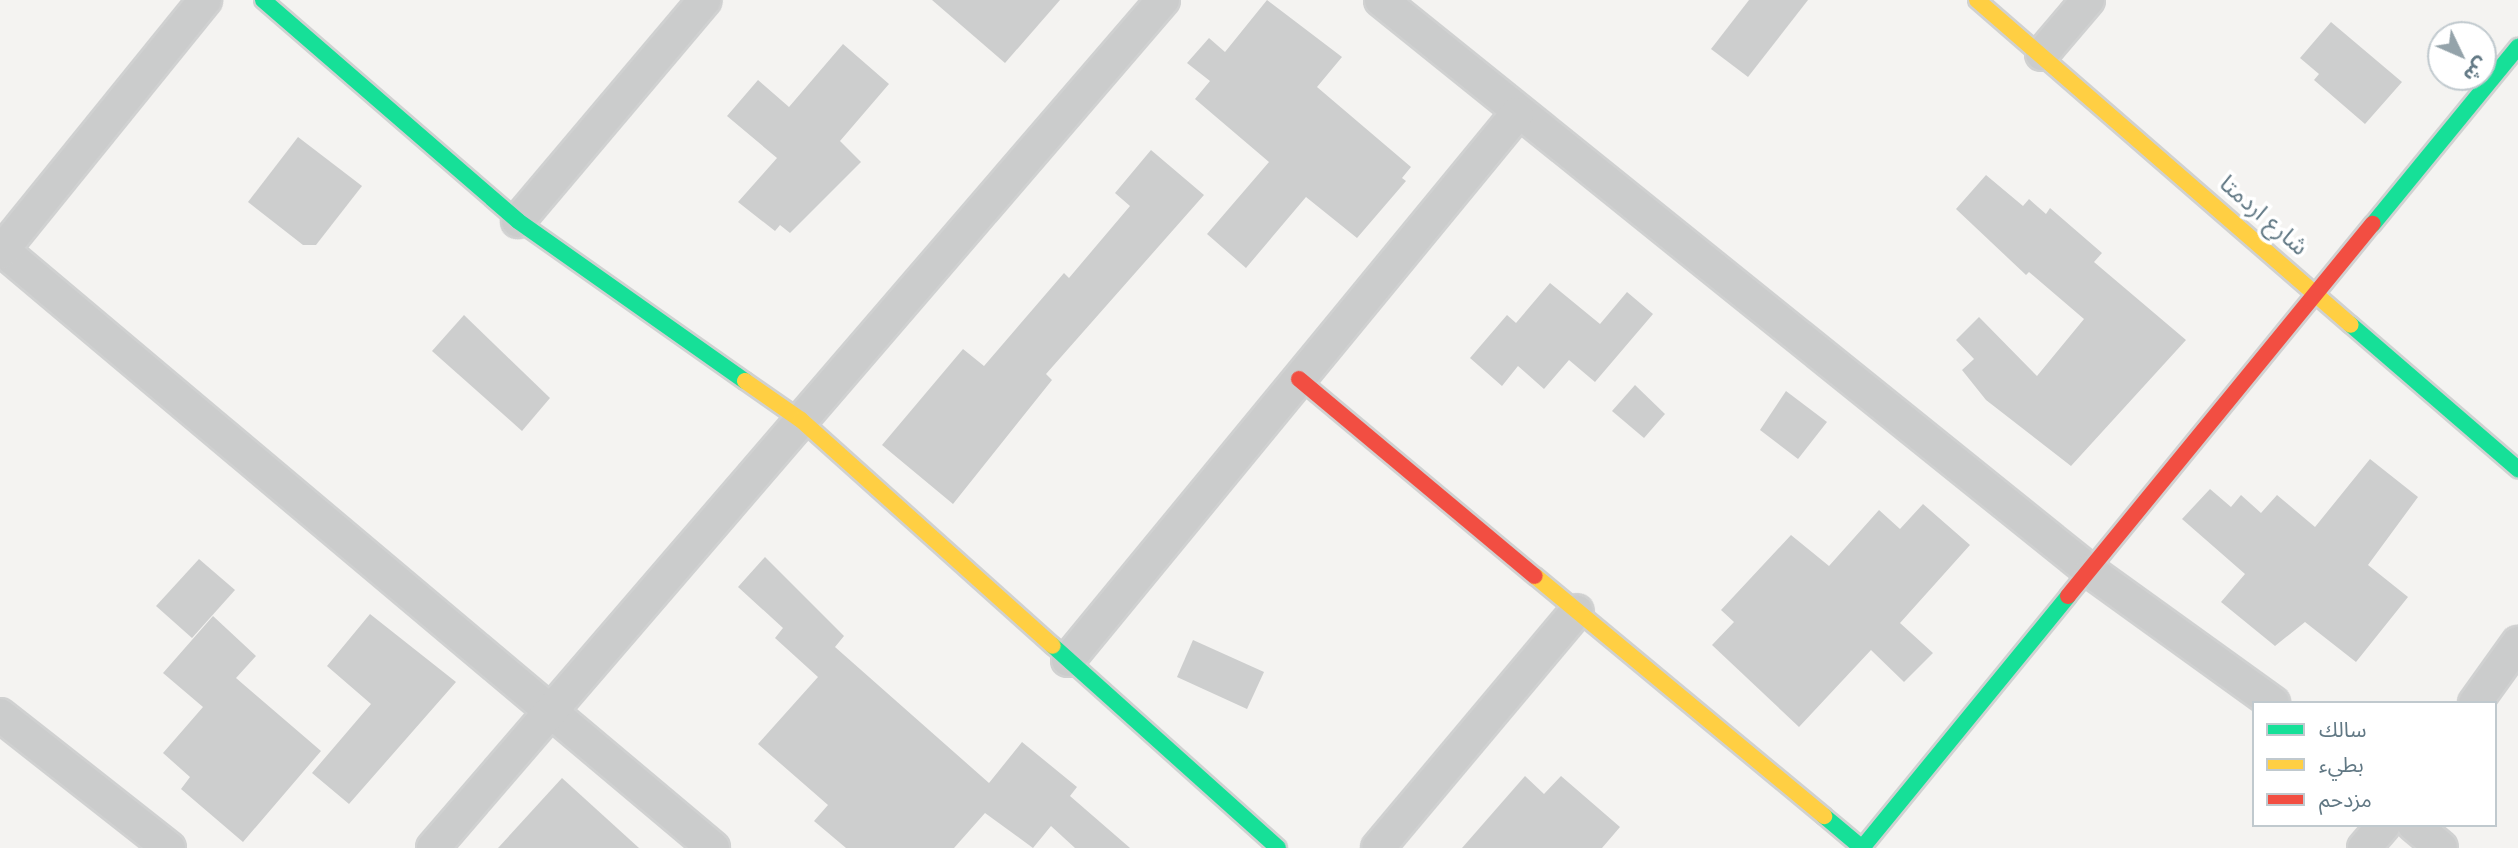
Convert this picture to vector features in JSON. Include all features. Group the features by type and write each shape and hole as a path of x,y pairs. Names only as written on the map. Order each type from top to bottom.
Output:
{"street":[{"path":"205,0 1,251 713,848"},
{"path":"263,0 518,221 801,421 1278,848"},
{"path":"518,221 705,0"},
{"path":"433,848 1163,0"},
{"path":"1381,0 1517,114 2090,571 2270,701"},
{"name":"شارع اردمتا","path":"1977,0 2316,289 2518,469"},
{"path":"2042,54 2088,0"},
{"path":"1299,379 1862,848 2090,571 2316,289 2518,47"},
{"path":"1068,660 1517,114"},
{"path":"1378,848 1577,611"},
{"path":"2476,701 2518,643"},
{"path":"0,715 169,848"},
{"path":"2364,848 2382,827"},
{"path":"2416,827 2441,848"}],"building":[{"path":"932,0 1060,0 1005,63"},
{"path":"1267,0 1342,57 1317,87 1411,167 1402,178 1406,181 1357,238 1306,197 1246,268 1207,234 1269,162 1195,99 1210,81 1187,63 1209,38 1225,52"},
{"path":"1749,0 1808,0 1748,77 1711,49"},
{"path":"2331,22 2402,82 2365,124 2314,80 2319,74 2300,58"},
{"path":"843,44 889,84 840,141 861,162 790,233 780,225 775,231 738,202 777,158 727,116 758,80 789,107"},
{"path":"298,137 362,186 316,245 303,245 248,202"},
{"path":"1151,150 1204,195 1046,374 1052,380 953,504 882,445 963,349 984,366 1064,273 1069,278 1130,206 1115,193"},
{"path":"1986,175 2023,206 2029,199 2046,214 2050,208 2102,253 2094,262 2186,340 2071,466 1986,400 1962,370 1974,359 1956,340 1979,317 2037,376 2084,319 2029,272 2026,275 1956,209"},
{"path":"1550,283 1600,324 1627,292 1653,314 1595,382 1569,360 1544,389 1518,366 1502,386 1470,358 1507,315 1516,323"},
{"path":"464,315 550,398 522,431 432,351"},
{"path":"1635,385 1665,414 1644,438 1612,411"},
{"path":"1786,391 1827,422 1798,459 1760,430"},
{"path":"2370,459 2418,497 2368,565 2408,597 2356,662 2305,622 2275,646 2221,602 2245,574 2182,519 2210,489 2231,507 2241,495 2261,513 2277,495 2315,527"},
{"path":"1923,504 1970,545 1900,623 1933,653 1904,682 1871,650 1799,727 1712,645 1734,622 1721,610 1791,535 1829,566 1879,510 1900,529"},
{"path":"765,557 844,636 835,647 989,783 1022,742 1077,787 1070,796 1130,848 1075,848 1051,826 1033,848 985,813 954,848 846,848 814,821 828,805 758,744 818,677 775,638 783,628 738,587"},
{"path":"199,559 235,590 192,638 156,606"},
{"path":"370,614 456,682 349,804 312,773 371,704 327,666"},
{"path":"213,616 256,656 236,678 321,751 243,842 181,789 190,777 163,753 203,707 163,673"},
{"path":"1193,640 1264,672 1247,709 1177,677"},
{"path":"1525,776 1544,794 1561,776 1620,827 1602,848 1462,848"},
{"path":"562,778 639,848 498,848"}],"traffic: fast":[{"path":"263,0 518,221 745,381"},
{"path":"2373,224 2518,47"},
{"path":"2351,325 2518,469"},
{"path":"1824,816 1862,848 2068,596"},
{"path":"1053,646 1278,848"}],"traffic: slow":[{"path":"1977,0 2351,325"},
{"path":"745,381 801,420 1053,646"},
{"path":"1535,576 1824,816"}],"traffic: jam":[{"path":"2068,596 2373,224"},
{"path":"1299,379 1535,576"}]}
